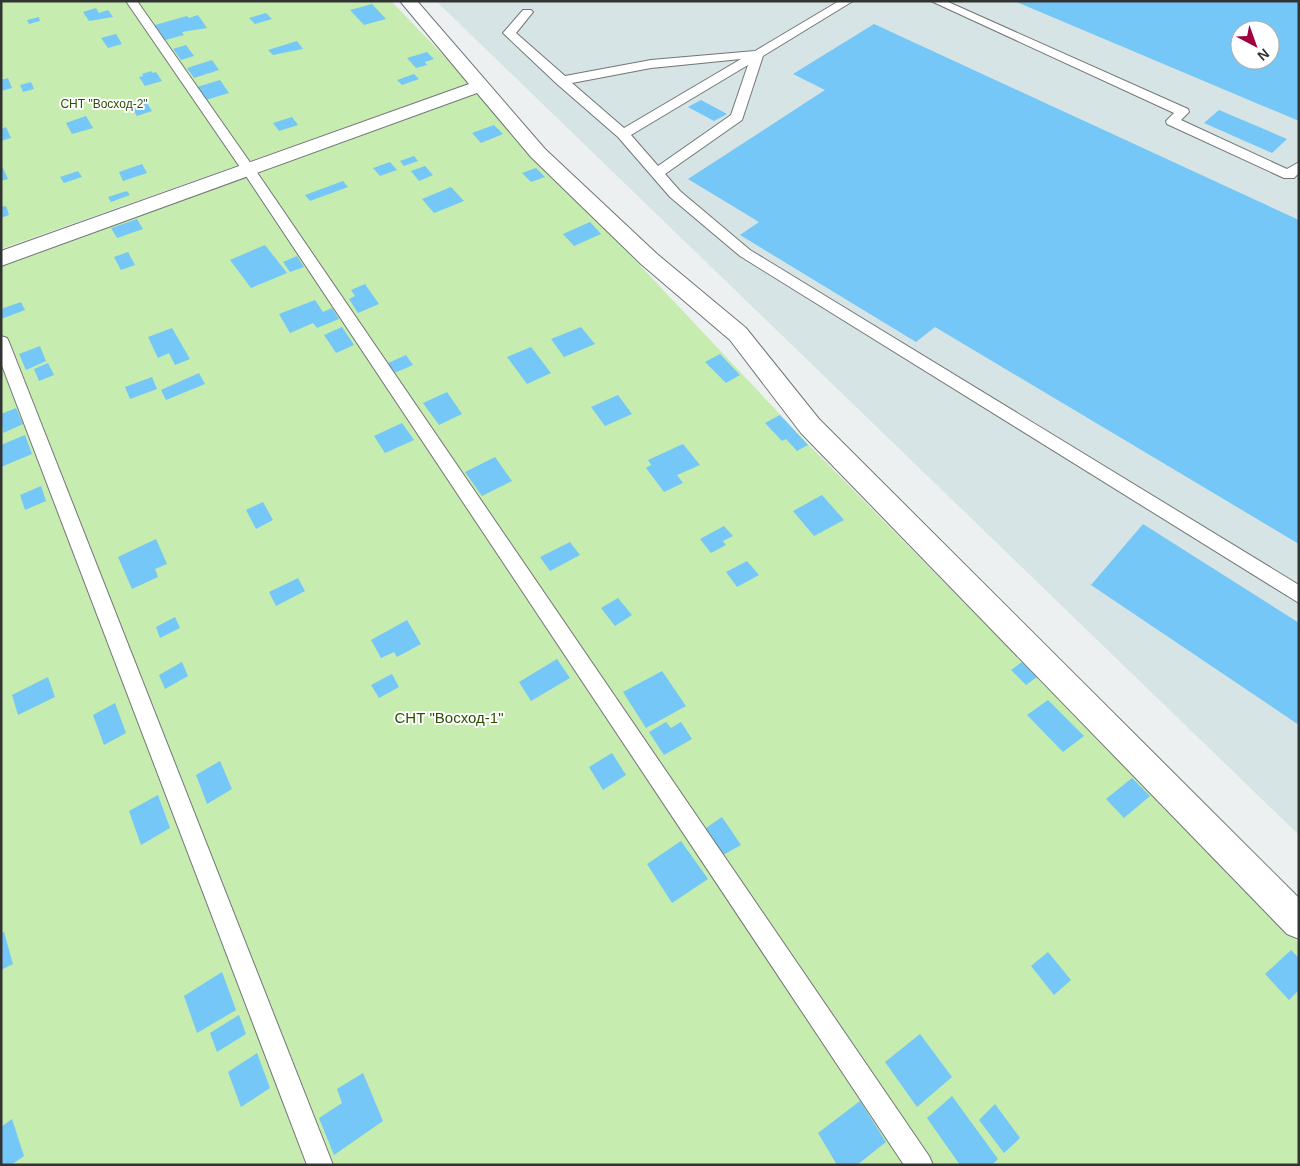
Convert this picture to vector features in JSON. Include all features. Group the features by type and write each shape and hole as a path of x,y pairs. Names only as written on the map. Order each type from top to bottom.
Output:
{"street":[{"path":"408,1 545,160 649,259 738,334 810,426 1299,922"},
{"path":"1,259 480,86"}],"lane":[{"path":"131,1 249,171 920,1165"},
{"path":"623,134 848,1"},
{"path":"936,1 1183,112 1172,121 1290,175 1299,166"},
{"path":"527,12 509,33 623,134 675,194 745,253 1299,595"},
{"path":"561,81 651,64 758,54"},
{"path":"657,173 737,117 758,54"},
{"path":"1,342 320,1165"}],"shaded area":[{"path":"436,1 1299,1 1299,835"}],"green space":[{"name":"СНТ \"Восход-2\"","path":"1,1 391,1 470,83 1,249"},
{"name":"СНТ \"Восход-1\"","path":"478,93 806,442 1299,943 1299,1165 1,1165 1,266"}],"building":[{"path":"1014,1 1299,1 1299,121"},
{"path":"372,4 386,19 364,25 350,10"},
{"path":"96,8 99,13 108,10 113,17 89,21 83,12"},
{"path":"266,13 272,19 255,24 249,18"},
{"path":"198,15 207,28 182,32 184,35 165,40 155,25 187,16 189,18"},
{"path":"39,17 40,21 29,24 27,20"},
{"path":"874,24 1299,220 1299,544 935,327 916,342 740,235 759,222 688,179 825,90 793,74"},
{"path":"116,34 122,44 108,48 101,38"},
{"path":"297,41 303,49 273,55 268,50"},
{"path":"186,45 194,56 181,60 173,49"},
{"path":"427,52 434,59 425,62 427,65 416,68 407,58"},
{"path":"212,60 219,70 194,78 187,68"},
{"path":"151,71 153,73 156,72 162,81 145,86 139,77"},
{"path":"414,74 419,79 402,85 397,80"},
{"path":"8,78 12,88 1,91 1,80"},
{"path":"220,80 229,93 206,100 197,87"},
{"path":"31,82 34,89 23,92 20,85"},
{"path":"701,100 727,114 714,121 688,107"},
{"path":"146,101 152,111 137,116 131,106"},
{"path":"1219,110 1287,139 1272,153 1204,123"},
{"path":"86,116 93,128 72,134 66,123"},
{"path":"292,117 298,125 279,131 273,123"},
{"path":"494,125 503,134 481,143 472,133"},
{"path":"6,127 11,138 1,141 1,129"},
{"path":"414,156 418,161 404,166 400,161"},
{"path":"390,162 397,170 380,176 373,168"},
{"path":"1,164 8,179 1,181"},
{"path":"142,164 147,173 123,181 119,172"},
{"path":"425,166 433,175 419,181 411,171"},
{"path":"536,168 545,177 531,182 522,173"},
{"path":"78,171 82,177 64,183 60,177"},
{"path":"343,181 348,187 310,201 305,195"},
{"path":"451,187 464,201 434,213 422,199"},
{"path":"127,191 130,195 111,202 108,197"},
{"path":"6,206 9,215 1,218 1,207"},
{"path":"137,219 143,229 117,238 111,228"},
{"path":"590,222 601,234 574,246 563,234"},
{"path":"265,245 287,273 251,288 230,260"},
{"path":"128,252 135,265 121,270 114,257"},
{"path":"297,256 304,267 290,272 283,262"},
{"path":"365,284 379,304 358,313 349,299 355,296 351,290"},
{"path":"315,300 323,312 332,308 339,319 317,328 313,323 290,333 279,314"},
{"path":"21,302 25,310 1,319 1,309"},
{"path":"342,327 354,345 336,353 324,335"},
{"path":"581,327 595,344 564,357 551,339"},
{"path":"172,328 190,359 175,365 169,353 158,358 148,337"},
{"path":"40,346 46,361 26,370 19,354"},
{"path":"531,347 551,373 527,384 507,357"},
{"path":"720,354 740,375 726,383 705,362"},
{"path":"406,355 413,365 392,374 386,364"},
{"path":"48,363 54,375 39,381 34,369"},
{"path":"199,373 205,384 166,400 161,390"},
{"path":"152,377 157,389 130,399 125,387"},
{"path":"447,392 462,414 439,425 423,403"},
{"path":"618,395 632,414 605,426 591,407"},
{"path":"16,408 23,424 3,433 1,414"},
{"path":"780,415 808,445 797,451 786,439 782,441 765,423"},
{"path":"402,423 414,440 385,453 374,436"},
{"path":"25,435 32,454 1,467 1,445"},
{"path":"683,444 700,465 677,475 683,483 664,492 646,468 651,465 648,460"},
{"path":"495,457 512,481 482,496 465,472"},
{"path":"41,486 46,501 25,510 20,495"},
{"path":"822,495 844,520 814,536 793,511"},
{"path":"263,502 273,520 256,529 246,510"},
{"path":"1143,524 1299,623 1299,725 1091,585"},
{"path":"724,526 733,536 723,541 726,545 711,553 700,539"},
{"path":"156,539 167,564 155,569 158,577 132,589 118,557"},
{"path":"570,542 580,555 550,571 540,557"},
{"path":"747,561 759,575 737,587 726,572"},
{"path":"298,578 305,591 276,606 269,592"},
{"path":"618,598 632,615 615,626 601,608"},
{"path":"175,617 180,628 160,638 156,627"},
{"path":"407,620 421,644 397,657 394,652 381,658 371,640"},
{"path":"557,659 570,678 531,701 519,682"},
{"path":"182,662 188,676 165,689 159,675"},
{"path":"1022,662 1037,677 1026,685 1011,670"},
{"path":"662,671 686,706 646,728 623,692"},
{"path":"392,674 399,687 379,698 371,685"},
{"path":"48,677 55,697 18,715 12,695"},
{"path":"1048,700 1084,736 1063,752 1027,715"},
{"path":"115,703 126,733 104,745 93,715"},
{"path":"666,722 671,728 681,722 692,739 664,755 649,732"},
{"path":"612,753 626,775 603,790 589,767"},
{"path":"220,761 232,789 207,804 196,775"},
{"path":"1132,778 1150,796 1124,818 1106,799"},
{"path":"158,795 170,828 141,845 129,811"},
{"path":"722,817 741,845 723,855 706,828"},
{"path":"681,841 708,879 672,903 647,864"},
{"path":"4,932 13,964 1,970 1,933"},
{"path":"1291,950 1299,958 1299,990 1289,1000 1265,974"},
{"path":"1048,952 1071,980 1054,995 1031,966"},
{"path":"222,972 236,1010 197,1033 184,996"},
{"path":"239,1015 246,1034 217,1052 210,1033"},
{"path":"920,1034 952,1077 917,1107 885,1062"},
{"path":"257,1053 270,1088 241,1107 228,1072"},
{"path":"363,1073 383,1121 334,1155 319,1118 342,1103 337,1089"},
{"path":"952,1096 998,1159 992,1165 960,1165 927,1118"},
{"path":"860,1101 886,1142 857,1165 837,1165 818,1133"},
{"path":"995,1104 1020,1138 1004,1153 979,1120"},
{"path":"12,1119 24,1156 11,1165 1,1165 1,1127"}]}
